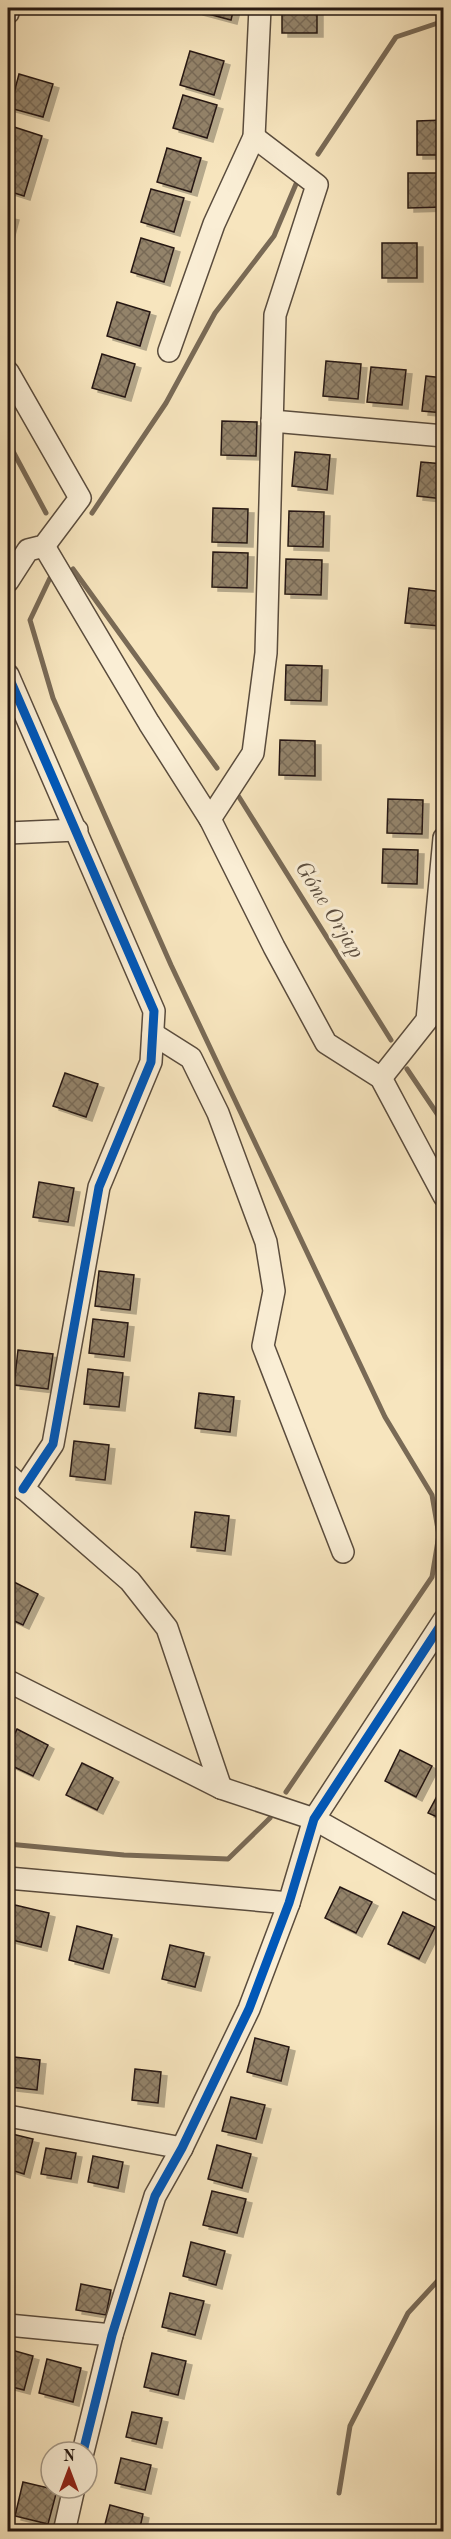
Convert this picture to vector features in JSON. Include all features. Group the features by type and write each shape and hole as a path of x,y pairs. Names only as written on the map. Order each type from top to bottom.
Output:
{"street":[{"path":"8,13 9,8"},
{"path":"169,351 214,224 254,136 260,8"},
{"path":"210,819 253,753 266,652 275,315 317,185 254,136"},
{"path":"8,372 80,498 44,546 28,550 8,581"},
{"path":"272,421 444,436"},
{"path":"44,546 149,723 210,819 274,947 326,1042 381,1078 444,1196"},
{"path":"8,675 154,1011 151,1062 99,1187 53,1444 23,1489"},
{"path":"8,833 76,830"},
{"path":"381,1078 427,1020 444,838"},
{"path":"153,1034 191,1058 218,1113 266,1242 274,1292 262,1346 343,1552"},
{"path":"8,1475 130,1581 167,1628 221,1788"},
{"path":"86,2440 112,2335 155,2196 182,2148 249,2009 289,1903 314,1819 444,1620"},
{"path":"8,1681 221,1788 314,1819 444,1893"},
{"path":"8,1878 289,1903"},
{"path":"8,2116 182,2148"},
{"path":"8,2325 112,2335"},
{"path":"64,2532 71,2500"}],"building":[{"path":"198,8 234,8 231,20 197,11"},
{"path":"282,8 317,8 317,33 282,33"},
{"path":"190,51 224,61 214,95 180,85"},
{"path":"19,74 53,84 43,117 10,108"},
{"path":"183,95 217,105 207,138 173,128"},
{"path":"444,120 444,155 417,155 417,121"},
{"path":"8,125 42,136 24,196 8,191"},
{"path":"167,148 201,158 191,192 157,182"},
{"path":"408,173 443,173 443,207 408,208"},
{"path":"151,189 184,198 174,232 141,222"},
{"path":"8,215 13,216 8,235"},
{"path":"141,238 174,248 164,282 131,272"},
{"path":"382,243 417,243 417,278 382,278"},
{"path":"117,302 150,312 140,346 107,336"},
{"path":"102,354 135,364 125,397 92,388"},
{"path":"326,361 361,364 358,399 323,396"},
{"path":"371,367 406,370 402,405 367,402"},
{"path":"426,376 444,378 444,413 422,411"},
{"path":"222,421 257,422 256,456 221,455"},
{"path":"295,452 330,455 327,490 292,486"},
{"path":"421,462 444,464 444,499 417,496"},
{"path":"213,508 248,509 247,543 212,542"},
{"path":"289,511 324,512 323,547 288,546"},
{"path":"213,552 248,553 247,588 212,587"},
{"path":"286,559 322,560 321,595 285,594"},
{"path":"409,588 444,592 440,626 405,623"},
{"path":"286,665 322,666 321,701 285,700"},
{"path":"280,740 315,741 315,776 279,775"},
{"path":"388,799 423,800 422,834 387,833"},
{"path":"383,849 418,850 417,884 382,883"},
{"path":"65,1073 98,1084 86,1117 53,1106"},
{"path":"39,1182 74,1188 68,1222 33,1217"},
{"path":"99,1271 134,1275 130,1310 95,1306"},
{"path":"93,1319 128,1323 124,1357 89,1353"},
{"path":"18,1350 53,1354 48,1389 14,1385"},
{"path":"88,1369 123,1373 119,1407 84,1404"},
{"path":"199,1393 234,1397 230,1432 195,1428"},
{"path":"74,1441 109,1445 105,1480 70,1476"},
{"path":"195,1512 229,1516 225,1551 191,1547"},
{"path":"8,1579 38,1594 23,1625 8,1618"},
{"path":"17,1729 48,1745 33,1776 8,1764 8,1748"},
{"path":"400,1750 432,1766 416,1797 385,1781"},
{"path":"82,1763 113,1778 97,1810 66,1795"},
{"path":"444,1783 444,1820 428,1813"},
{"path":"340,1887 372,1902 356,1933 325,1918"},
{"path":"15,1905 49,1913 41,1947 8,1939"},
{"path":"403,1912 435,1927 419,1959 388,1944"},
{"path":"77,1926 112,1935 103,1969 69,1960"},
{"path":"170,1945 204,1953 195,1987 162,1979"},
{"path":"255,2038 289,2047 281,2081 247,2072"},
{"path":"14,2057 40,2060 37,2090 11,2087"},
{"path":"135,2069 161,2072 158,2103 132,2100"},
{"path":"231,2097 265,2105 256,2139 222,2131"},
{"path":"8,2133 33,2139 24,2174 8,2169"},
{"path":"217,2145 251,2154 242,2188 208,2179"},
{"path":"46,2148 76,2153 71,2179 41,2174"},
{"path":"93,2156 123,2162 118,2188 88,2182"},
{"path":"212,2191 246,2199 237,2233 203,2225"},
{"path":"191,2242 225,2251 216,2285 183,2276"},
{"path":"81,2284 111,2290 106,2315 76,2310"},
{"path":"170,2293 204,2301 195,2335 162,2327"},
{"path":"8,2349 33,2356 24,2390 8,2386"},
{"path":"152,2353 186,2361 178,2395 144,2387"},
{"path":"47,2359 81,2368 73,2402 39,2393"},
{"path":"132,2412 162,2418 156,2444 126,2437"},
{"path":"121,2458 151,2465 145,2490 115,2483"},
{"path":"23,2482 39,2486 39,2500 54,2500 48,2524 15,2516"},
{"path":"110,2505 143,2514 139,2532 103,2532"}],"waterway":[{"path":"318,154 396,37 444,21"},
{"path":"92,513 166,403 215,313 274,236 296,184"},
{"name":"Góne Orjap","path":"8,442 46,513"},
{"name":"Góne Orjap","path":"73,569 217,768"},
{"path":"50,578 30,620 53,698 171,965 385,1417 432,1495 439,1535 432,1577 286,1792"},
{"name":"Góne Orjap","path":"239,797 391,1040"},
{"name":"Góne Orjap","path":"407,1069 444,1124"},
{"path":"8,1844 124,1855 228,1859 270,1818"},
{"path":"339,2493 350,2426 408,2313 444,2274"}],"cycle path":[{"path":"8,675 154,1011 151,1062 99,1187 53,1444 23,1489"},
{"path":"86,2440 112,2335 155,2196 182,2148 249,2009 289,1903 314,1819 444,1620"}]}
